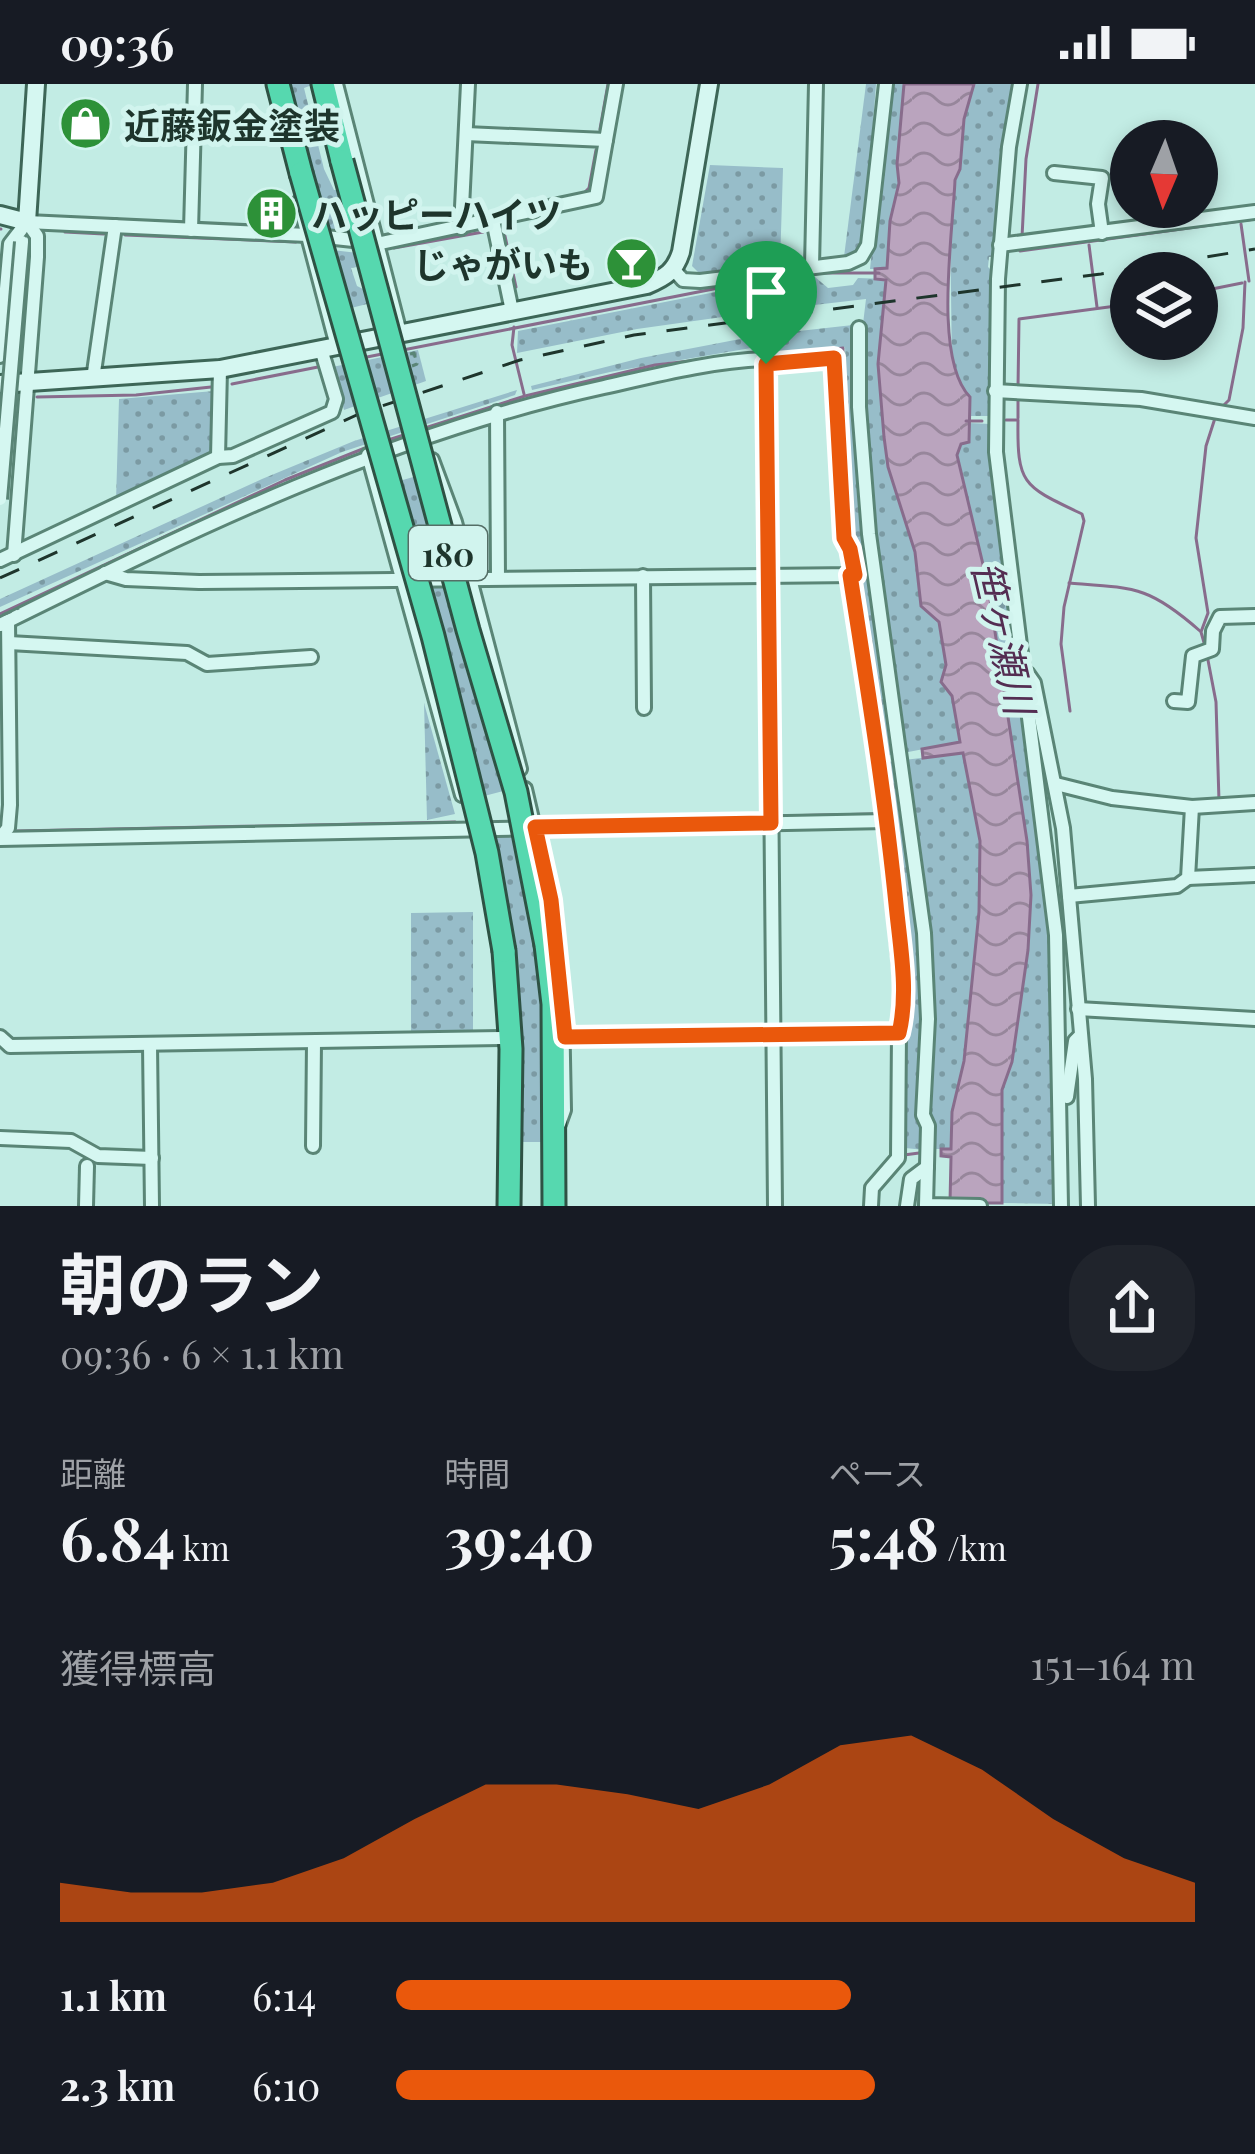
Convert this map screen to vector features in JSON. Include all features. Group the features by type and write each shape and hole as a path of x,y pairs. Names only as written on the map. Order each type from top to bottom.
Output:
{"highway":[{"name":"180","path":"278,84 433,636 487,854 510,1006 509,1206"},
{"name":"180","path":"323,84 468,630 516,792 553,1004 554,1206"}],"street":[{"path":"0,499 36,84"},
{"path":"191,230 194,84"},
{"path":"7,557 218,458 233,456 332,412 336,399 329,347 308,235 268,84"},
{"path":"336,84 400,333"},
{"path":"460,228 468,84"},
{"path":"0,215 27,222 308,235 375,243 460,228 596,197 616,84"},
{"path":"0,384 220,369 647,285 674,270 681,252 710,84"},
{"path":"812,266 816,84"},
{"path":"674,270 683,280 761,277 861,257 868,245 886,84"},
{"path":"1020,84 1000,244 995,391 1000,503 1055,917 1061,1206"},
{"path":"466,134 606,140"},
{"path":"1054,173 1102,178 1098,204 1102,233"},
{"path":"1000,244 1255,212"},
{"path":"493,220 512,311"},
{"path":"0,356 10,244 27,222"},
{"path":"7,557 37,257 37,236 27,222"},
{"path":"93,379 115,226"},
{"path":"761,277 766,358 775,1206"},
{"path":"859,328 862,476 924,932 927,1205 980,1206"},
{"path":"0,838 8,827 10,806 9,643 4,620 104,573 368,455 497,412 684,369 766,358 834,358 844,538 855,575 199,582 126,579 104,573"},
{"path":"218,458 220,369"},
{"path":"995,391 1141,399 1255,418"},
{"path":"497,412 497,578"},
{"path":"423,437 454,522 551,900 565,1037 564,1110 554,1132"},
{"path":"368,455 471,829 495,952 511,1152"},
{"path":"850,575 887,820 904,1012 899,1033 898,1158 872,1188 871,1206"},
{"path":"643,576 644,708"},
{"path":"1174,700 1188,702 1193,656 1212,649 1220,616 1255,616"},
{"path":"9,643 187,653 207,664 311,657"},
{"path":"1023,665 1034,683 1056,784 1081,1035 1088,1206"},
{"path":"1056,784 1112,798 1192,806 1255,803"},
{"path":"1188,878 1192,806"},
{"path":"0,838 887,820"},
{"path":"1069,896 1177,886 1188,878 1255,875"},
{"path":"1078,1009 1255,1019"},
{"path":"565,1037 899,1033"},
{"path":"1061,1111 1066,1105 1075,1041 1081,1035"},
{"path":"0,1040 10,1046 501,1038"},
{"path":"313,1146 314,1042"},
{"path":"150,1045 152,1206"},
{"path":"0,1138 71,1141 98,1156 152,1158"},
{"path":"86,1206 87,1166"},
{"path":"907,1206 911,1179 927,1167"}],"path":[{"path":"413,354 417,362"},
{"path":"4,620 19,608"}],"shaded area":[{"path":"286,84 315,84 304,88 324,169 338,190 336,166 369,236 311,228"},
{"path":"866,84 876,84 864,240 858,251 844,257"},
{"path":"889,84 904,84 899,183 890,221 887,269 870,269"},
{"path":"974,84 1016,84 998,196 995,257 989,257 988,267 992,271 990,416 970,416 970,397 952,369 950,216"},
{"path":"710,165 783,168 780,264 699,273 692,266"},
{"path":"315,248 375,255 378,263 351,268 357,286 365,290 383,283 387,299 335,312"},
{"path":"815,277 828,288 853,285 858,278 886,279 878,364 884,437 915,552 921,606 939,621 946,665 942,682 952,695 960,742 903,753 864,468 861,354 866,299 771,310 770,283"},
{"path":"756,284 758,312 517,353 518,331"},
{"path":"853,325 857,332 856,407 897,754 884,756 850,513 845,347 773,355 772,334"},
{"path":"761,335 757,347 532,390 531,386 641,358"},
{"path":"418,350 426,381 344,410 332,367"},
{"path":"517,390 515,395 342,452 0,607 0,599 262,479 354,441"},
{"path":"214,391 212,453 116,501 119,399"},
{"path":"969,423 990,424 1053,936 1059,1204 1002,1203 1002,1090 1012,1062 1031,895 1027,841 987,585 999,582 998,577 986,578 957,455 961,444 969,442"},
{"path":"434,471 462,574 411,573 382,486"},
{"path":"422,586 462,586 470,593 522,786 469,800 413,596"},
{"path":"424,703 455,814 427,820"},
{"path":"963,753 980,841 979,912 951,1149 930,1149 925,1114 931,1020 904,760"},
{"path":"899,761 922,933 925,1150 905,1148 906,1034 911,1012 885,762"},
{"path":"532,834 545,1011 541,1142 521,1142 521,1069 478,835"},
{"path":"473,912 473,1033 411,1035 411,913"}],"water":[{"path":"904,84 974,84 955,180 949,261 952,354 970,397 969,442 961,444 957,455 986,577 998,577 999,583 988,586 1031,895 1012,1062 1002,1090 1002,1203 950,1203 951,1157 941,1156 941,1149 951,1149 952,1112 964,1061 979,912 980,841 963,753 923,758 922,749 960,742 952,696 941,682 946,665 939,622 921,606 915,552 888,467 884,437 878,364 886,280 875,279 875,269 887,268 899,183"}],"waterway":[{"path":"600,129 608,84"},
{"path":"1022,237 1026,159 1038,84"},
{"path":"500,210 584,193 596,150"},
{"path":"1021,246 1020,251 1255,219"},
{"path":"1241,224 1249,281"},
{"path":"65,232 104,234"},
{"path":"394,248 483,232"},
{"path":"125,235 296,242"},
{"path":"505,236 516,287"},
{"path":"328,244 355,246"},
{"path":"1089,245 1097,307"},
{"path":"816,273 879,273"},
{"path":"403,350 759,280"},
{"path":"1222,407 1229,400 1243,328 1245,282"},
{"path":"1218,288 1242,283"},
{"path":"1018,388 1019,319 1110,307"},
{"path":"514,327 512,345 524,394"},
{"path":"774,357 843,348 842,402"},
{"path":"425,428 525,396 655,365 759,353"},
{"path":"362,358 382,354"},
{"path":"232,384 318,367"},
{"path":"37,397 136,395 211,387"},
{"path":"1018,398 1018,418"},
{"path":"1205,646 1201,632 1208,613 1196,538 1206,446 1216,415"},
{"path":"1006,420 1018,420 1019,458 1027,481 1082,514 1084,521 1064,607 1061,644 1070,711"},
{"path":"966,421 982,421"},
{"path":"385,441 404,435"},
{"path":"0,614 285,480 370,446"},
{"path":"1069,583 1110,586 1154,597 1200,631"},
{"path":"1207,655 1216,702 1219,801"},
{"path":"778,816 874,814"},
{"path":"552,821 765,817"},
{"path":"17,831 455,822"},
{"path":"904,1155 919,1153"}],"railway":[{"path":"0,578 361,413 520,360 634,335 1101,274 1255,249"}],"place":[{"name":"近藤鈑金塗装","path":"85,124"},
{"name":"ハッピーハイツ","path":"272,213"},
{"name":"じゃがいも","path":"632,263"}],"route":[{"path":"834,358 844,538 855,575 850,575 899,934 904,1012 899,1033 565,1037 551,900 535,827 771,823 766,364 834,358"}],"water label":[{"name":"笹ヶ瀬川","path":"1005,637"}]}
